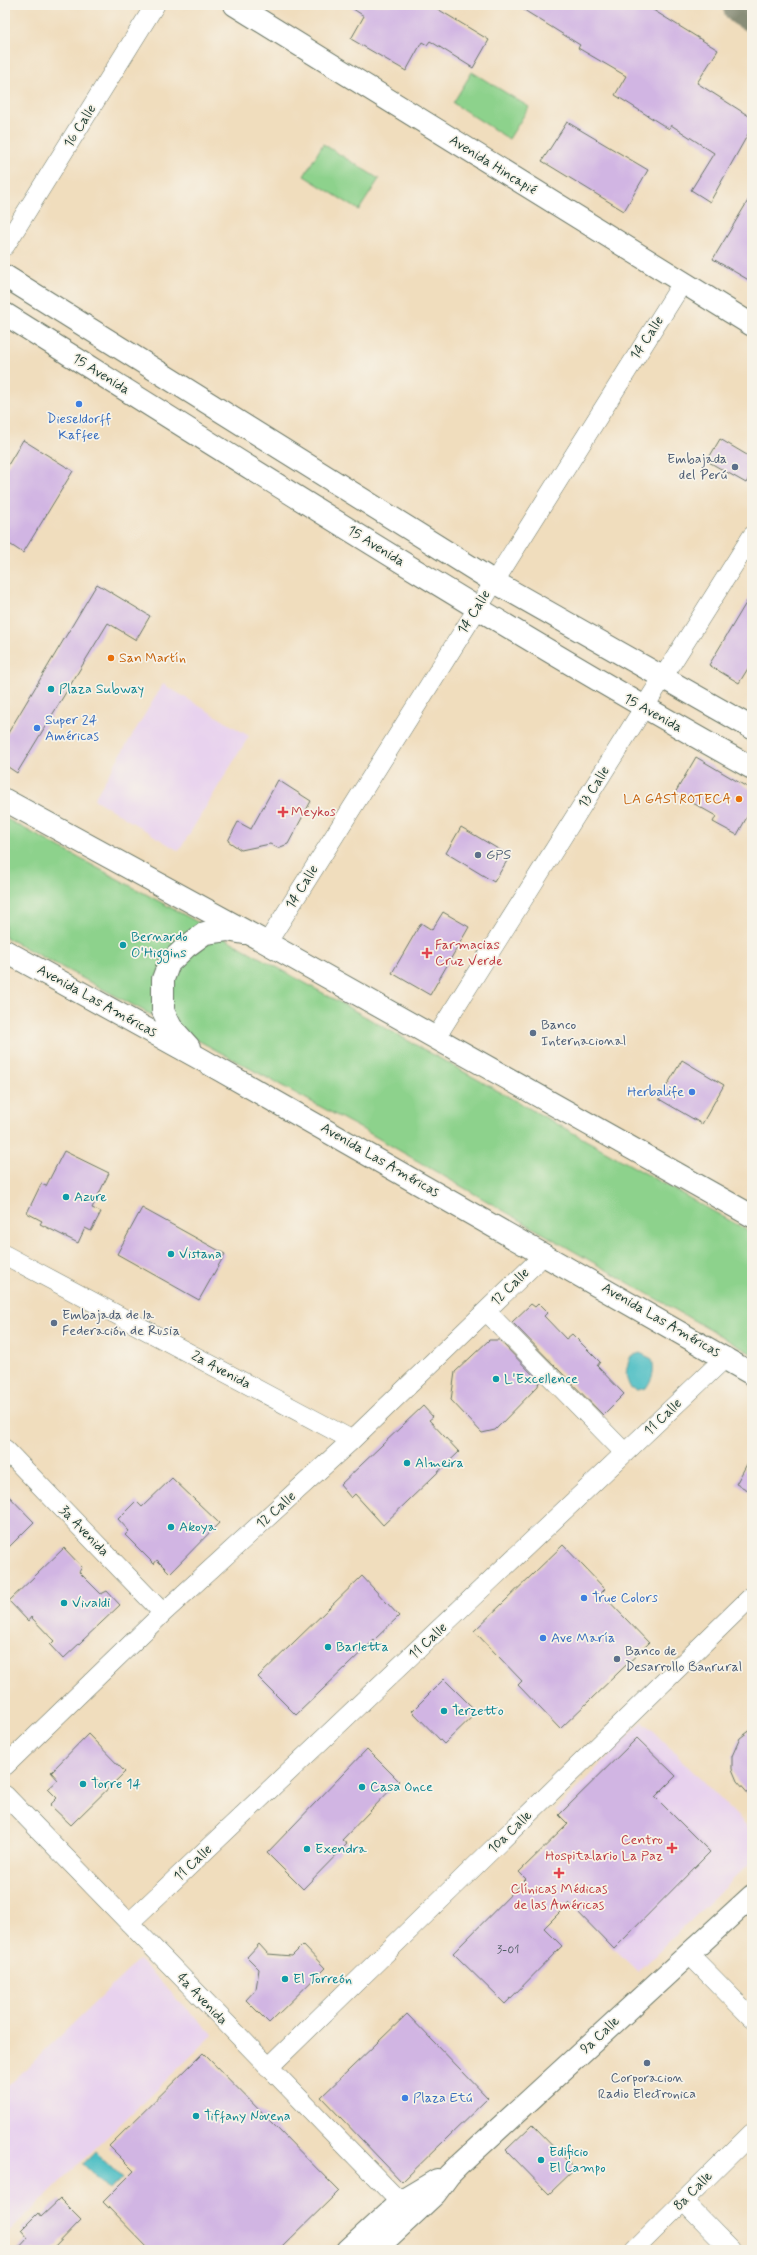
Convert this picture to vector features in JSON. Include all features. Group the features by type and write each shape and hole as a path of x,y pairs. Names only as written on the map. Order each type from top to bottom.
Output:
{"main road":[{"name":"Avenida Hincapié","path":"235,5 752,326"},
{"path":"5,276 493,581 752,728"},
{"name":"15 Avenida","path":"5,314 477,608 644,708 752,768"},
{"path":"5,800 260,939 435,1039 752,1216"},
{"path":"199,1058 171,1027 163,1011 163,978 169,963 186,947 205,933 227,930 260,939"},
{"name":"Avenida Las Américas","path":"5,951 199,1058 726,1357 752,1374"},
{"name":"9a Calle","path":"376,2250 435,2194 449,2174 688,1953 752,1896"},
{"name":"9a Calle","path":"348,2250 400,2202 430,2183 449,2174"},
{"path":"395,2232 400,2202"}],"street":[{"name":"16 Calle","path":"5,246 155,5"},
{"name":"14 Calle","path":"260,939 477,608 683,282"},
{"name":"13 Calle","path":"435,1039 752,536"},
{"name":"12 Calle","path":"5,1766 163,1613 352,1440 545,1254"},
{"name":"2a Avenida","path":"5,1255 352,1440"},
{"path":"486,1310 625,1453"},
{"name":"11 Calle","path":"129,1923 726,1357"},
{"name":"3a Avenida","path":"5,1449 163,1613"},
{"name":"10a Calle","path":"268,2068 752,1596"},
{"name":"4a Avenida","path":"5,1795 268,2068 400,2202"},
{"path":"688,1953 752,2018"},
{"name":"8a Calle","path":"634,2250 752,2133"},
{"path":"683,2201 731,2250"}],"shaded area":[{"path":"163,684 249,736 179,851 94,799"},
{"name":"Centro Hospitalario La Paz","path":"643,1721 752,1831 750,1839 752,1842 752,1861 638,1972 570,1905 609,1865 555,1811"},
{"path":"139,1960 213,2035 5,2235 5,2089"}],"green space":[{"path":"472,72 529,107 509,139 453,103"},
{"path":"323,144 379,179 359,210 304,176"},
{"path":"5,818 203,925 183,942 161,1020 5,937"},
{"path":"221,936 752,1233 752,1354 369,1133 179,1030 169,1010 174,966 190,951"}],"water":[{"path":"640,1353 652,1359 653,1370 652,1377 646,1388 637,1390 630,1387 626,1372 631,1356"},
{"path":"95,2152 122,2178 110,2190 83,2164"}],"building":[{"path":"347,5 431,5 489,40 473,68 430,41 427,45 422,42 406,71 351,39 364,16"},
{"path":"516,5 645,5 718,50 697,83 752,118 752,127 710,202 691,190 714,153 671,125 669,129 615,95 626,76 578,48 580,45"},
{"path":"567,122 648,170 624,211 542,161"},
{"path":"752,194 752,282 713,259"},
{"name":"Embajada del Perú","path":"720,439 752,458 752,473 746,483 707,461"},
{"path":"23,440 73,471 23,553 5,541 5,470"},
{"name":"Plaza Subway","path":"97,584 150,616 136,640 108,623 17,773 5,765 5,738"},
{"path":"752,593 752,662 739,683 709,665"},
{"path":"696,757 752,790 752,808 737,835 713,822 716,816 675,793"},
{"name":"Meykos","path":"278,780 311,801 288,844 278,848 270,844 241,850 228,841 238,822 251,829"},
{"name":"GPS","path":"461,827 510,856 494,882 446,853"},
{"path":"443,912 469,927 430,995 392,973 421,923 432,930"},
{"name":"Herbalife","path":"682,1060 724,1085 702,1124 659,1099"},
{"name":"Azure","path":"64,1151 109,1173 92,1208 101,1212 91,1231 85,1228 78,1243 40,1224 42,1221 27,1213 41,1184 46,1186"},
{"name":"Vistana","path":"142,1208 225,1254 199,1300 117,1254"},
{"path":"539,1303 548,1312 544,1316 566,1339 572,1334 600,1362 597,1366 624,1394 603,1415 512,1322 531,1304 535,1307"},
{"name":"L'Excellence","path":"489,1340 499,1340 539,1381 538,1386 495,1430 482,1433 451,1400 455,1372"},
{"name":"Almeira","path":"423,1406 433,1417 429,1420 459,1452 383,1525 355,1494 351,1498 340,1485"},
{"path":"752,1455 752,1492 736,1484"},
{"name":"Akoya","path":"172,1478 219,1523 170,1573 157,1560 154,1564 125,1535 129,1531 118,1519 136,1501 142,1507"},
{"path":"5,1492 34,1522 5,1551"},
{"path":"563,1545 605,1589 601,1593 649,1643 560,1729 518,1685 522,1681 474,1631"},
{"name":"Vivaldi","path":"64,1548 82,1567 79,1572 101,1594 107,1591 120,1605 63,1659 50,1645 54,1641 31,1617 28,1621 9,1601"},
{"name":"Barletta","path":"362,1576 399,1616 296,1715 258,1677"},
{"name":"Terzetto","path":"444,1679 477,1712 444,1744 412,1711"},
{"path":"752,1729 752,1798 737,1781 732,1769 732,1756 740,1738"},
{"name":"Torre 14","path":"88,1734 125,1772 71,1825 50,1805 57,1798 48,1789 58,1780 51,1772"},
{"path":"637,1738 676,1776 655,1797 710,1852 614,1949 569,1903 544,1928 562,1946 505,2004 453,1953 526,1879 519,1872 568,1824 559,1815"},
{"path":"367,1749 399,1781 342,1840 347,1844 303,1889 267,1853"},
{"name":"El Torreón","path":"259,1944 268,1954 292,1956 303,1945 325,1968 269,2023 246,2000 256,1989 259,1969 247,1957"},
{"name":"Plaza Etú","path":"407,2014 488,2098 402,2182 321,2097"},
{"path":"203,2053 339,2191 279,2250 150,2250 103,2202 134,2171 109,2146"},
{"name":"Edificio El Campo","path":"532,2125 575,2169 549,2194 506,2150"},
{"path":"60,2199 81,2220 52,2250 17,2250 28,2238 21,2230 38,2213 41,2217"}],"taxiway":[{"path":"745,5 752,9"}],"place":[{"name":"Dieseldorff Kaffee","path":"79,404"},
{"name":"Embajada del Perú","path":"735,467"},
{"name":"San Martín","path":"111,658"},
{"name":"Plaza Subway","path":"51,689"},
{"name":"Super 24 Américas","path":"37,728"},
{"name":"LA GASTROTECA","path":"739,799"},
{"name":"Meykos","path":"283,812"},
{"name":"GPS","path":"478,855"},
{"name":"Bernardo O'Higgins","path":"123,945"},
{"name":"Farmacias Cruz Verde","path":"427,953"},
{"name":"Banco Internacional","path":"533,1033"},
{"name":"Herbalife","path":"692,1092"},
{"name":"Azure","path":"66,1197"},
{"name":"Vistana","path":"171,1254"},
{"name":"Embajada de la Federación de Rusia","path":"54,1323"},
{"name":"L'Excellence","path":"496,1379"},
{"name":"Almeira","path":"407,1463"},
{"name":"Akoya","path":"171,1527"},
{"name":"True Colors","path":"584,1598"},
{"name":"Vivaldi","path":"64,1603"},
{"name":"Ave María","path":"543,1638"},
{"name":"Barletta","path":"328,1647"},
{"name":"Banco de Desarrollo Banrural","path":"617,1659"},
{"name":"Terzetto","path":"444,1711"},
{"name":"Torre 14","path":"83,1784"},
{"name":"Casa Once","path":"362,1787"},
{"name":"Centro Hospitalario La Paz","path":"672,1848"},
{"name":"Exendra","path":"307,1849"},
{"name":"Clínicas Médicas de las Américas","path":"559,1873"},
{"name":"El Torreón","path":"285,1979"},
{"name":"Corporacion Radio Electronica","path":"647,2063"},
{"name":"Plaza Etú","path":"405,2098"},
{"name":"Tiffany Novena","path":"196,2116"},
{"name":"Edificio El Campo","path":"541,2160"}]}
